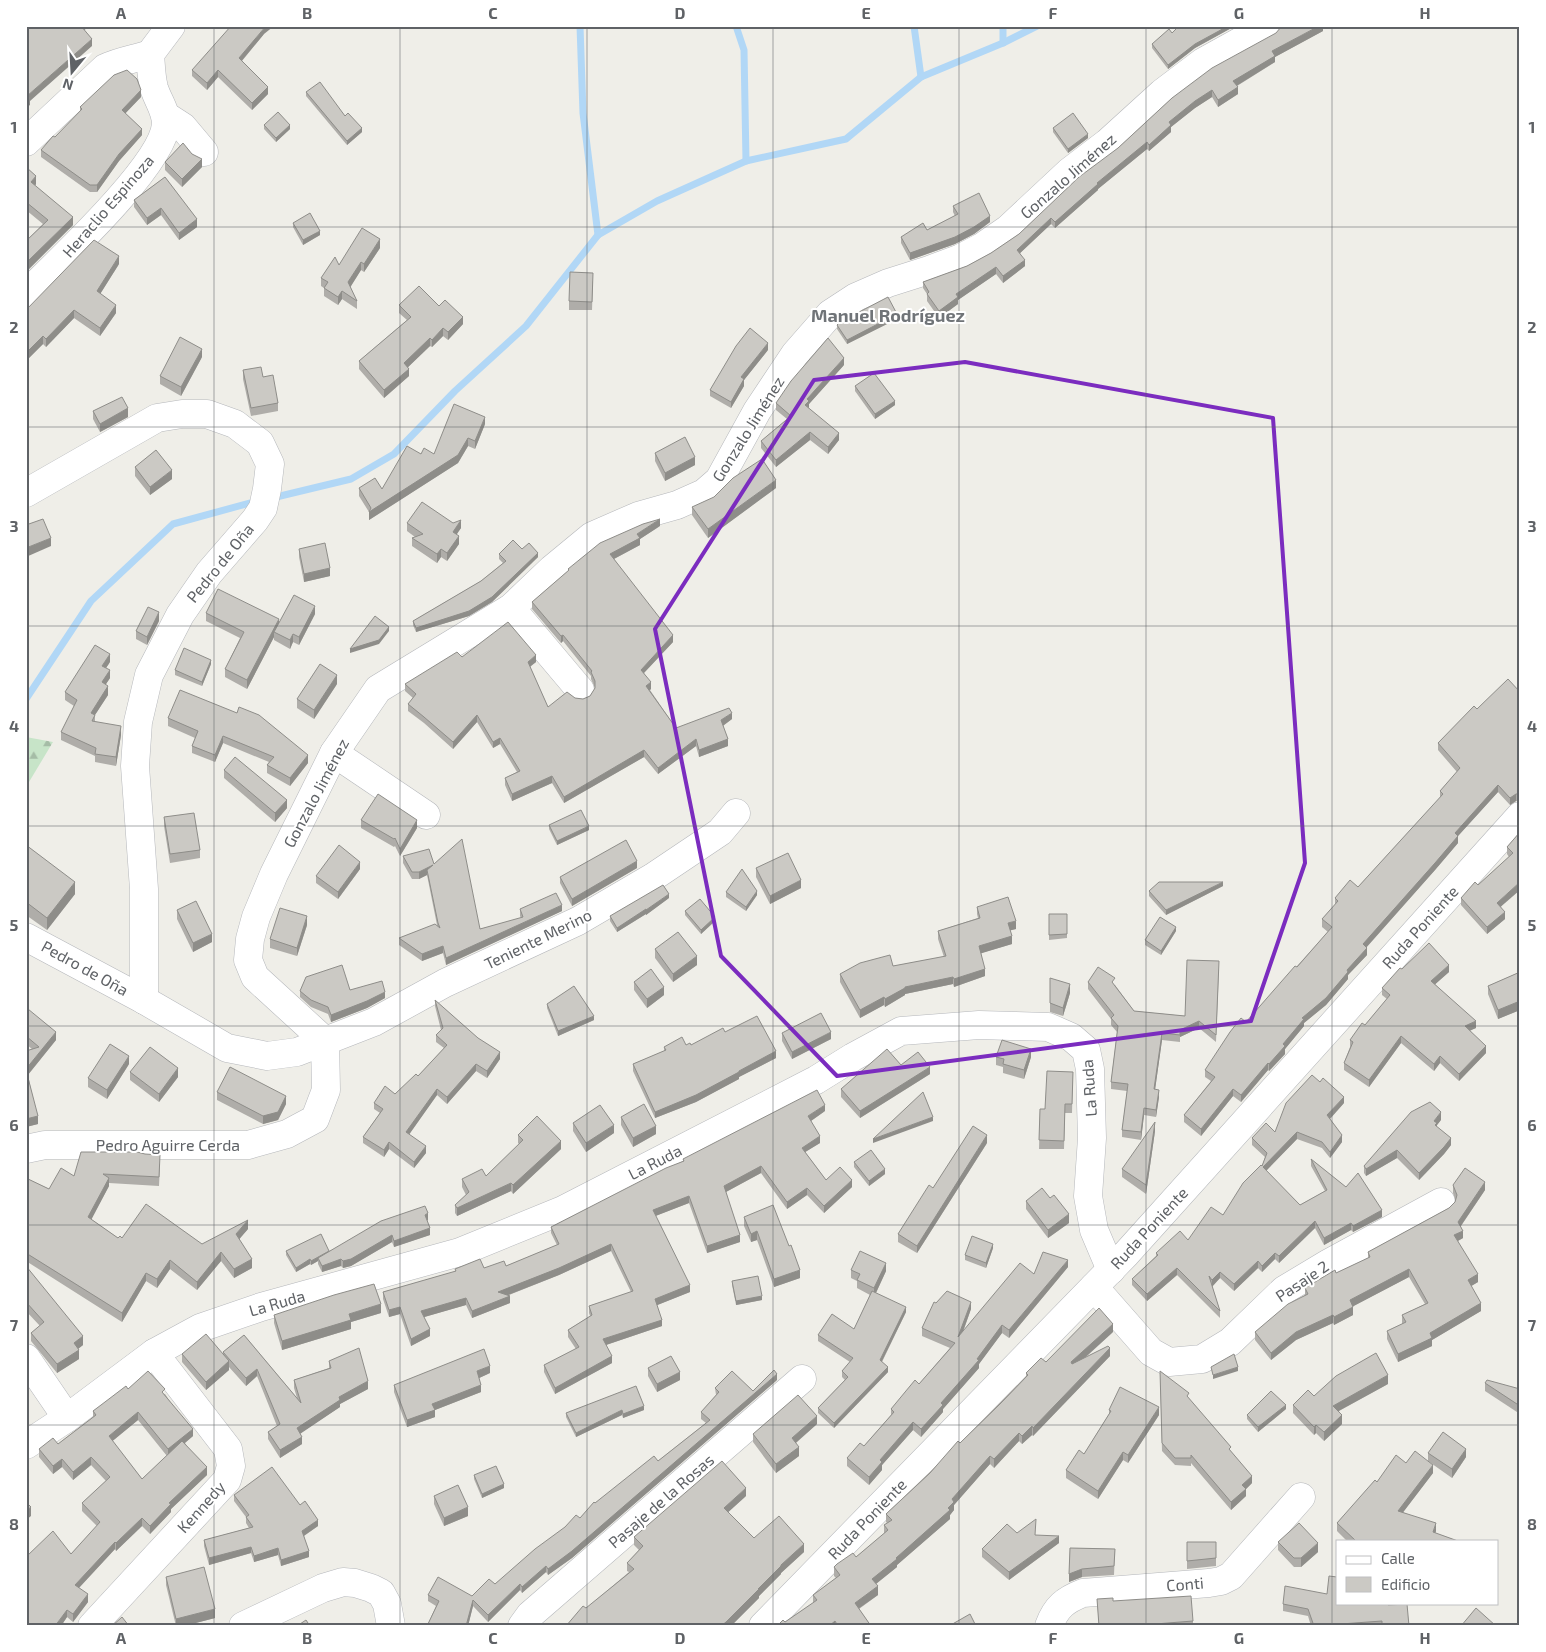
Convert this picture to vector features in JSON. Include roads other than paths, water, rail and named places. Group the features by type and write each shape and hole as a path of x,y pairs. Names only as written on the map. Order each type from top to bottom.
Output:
{"street":[{"path":"26,142 105,68 117,62 132,60 150,54 171,26"},
{"name":"Gonzalo Jiménez","path":"325,1041 255,977 248,960 250,939 256,917 274,874 334,753 378,689 511,608 552,569 592,536 638,516 677,505 704,494 723,474 757,411 795,354 830,314 864,294 888,283 929,270 982,247 1008,229 1069,172 1107,143 1162,93 1203,62 1268,26"},
{"path":"150,54 154,86 166,116 183,127 204,152"},
{"name":"Heraclio Espinoza","path":"26,294 98,221 146,166 163,137 166,116"},
{"name":"Pedro de Oña","path":"26,494 157,418 182,414 207,414 235,424 260,442 270,464 267,489 262,508 255,520 209,573 180,615 149,676 138,722 135,766 144,889 144,1000"},
{"path":"511,608 580,690"},
{"path":"334,753 426,815"},
{"name":"Teniente Merino","path":"325,1041 374,1022 445,983 578,922 653,877 720,832 736,813"},
{"name":"Ruda Poniente","path":"763,1626 1126,1254 1520,816"},
{"name":"Pedro de Oña","path":"26,937 144,1000 227,1048 267,1056 297,1052 325,1041"},
{"name":"La Ruda","path":"26,1444 67,1418 154,1353 200,1328 262,1307 460,1252 563,1210 816,1080 853,1056 900,1031 979,1025 1048,1027 1071,1037 1086,1050 1090,1069 1092,1128 1088,1196 1102,1278"},
{"name":"Pedro Aguirre Cerda","path":"26,1149 45,1145 248,1145 287,1134 315,1119 326,1090 325,1041"},
{"name":"Pasaje 2","path":"1102,1278 1151,1352 1169,1362 1202,1359 1230,1342 1284,1290 1328,1263 1442,1202"},
{"name":"Kennedy","path":"92,1626 227,1480 231,1466 228,1449 154,1353"},
{"path":"26,1358 67,1418"},
{"name":"Pasaje de la Rosas","path":"522,1626 530,1615 802,1379"},
{"name":"Conti","path":"1049,1626 1059,1607 1069,1599 1083,1593 1209,1583 1231,1576 1301,1498"},
{"path":"243,1626 323,1588 343,1582 355,1583 381,1593 387,1604 391,1626"}],"waterway":[{"path":"580,26 583,113 598,235"},
{"path":"736,26 744,50 746,161"},
{"path":"914,26 921,77"},
{"path":"1003,26 1003,43"},
{"path":"272,498 351,479 394,454 455,391 526,326 598,235 657,201 746,161 846,139 921,77 1003,43 1037,26"},
{"path":"26,699 91,601 173,524 257,501"}],"district":[{"name":"Manuel Rodríguez","path":"888,316"}]}
